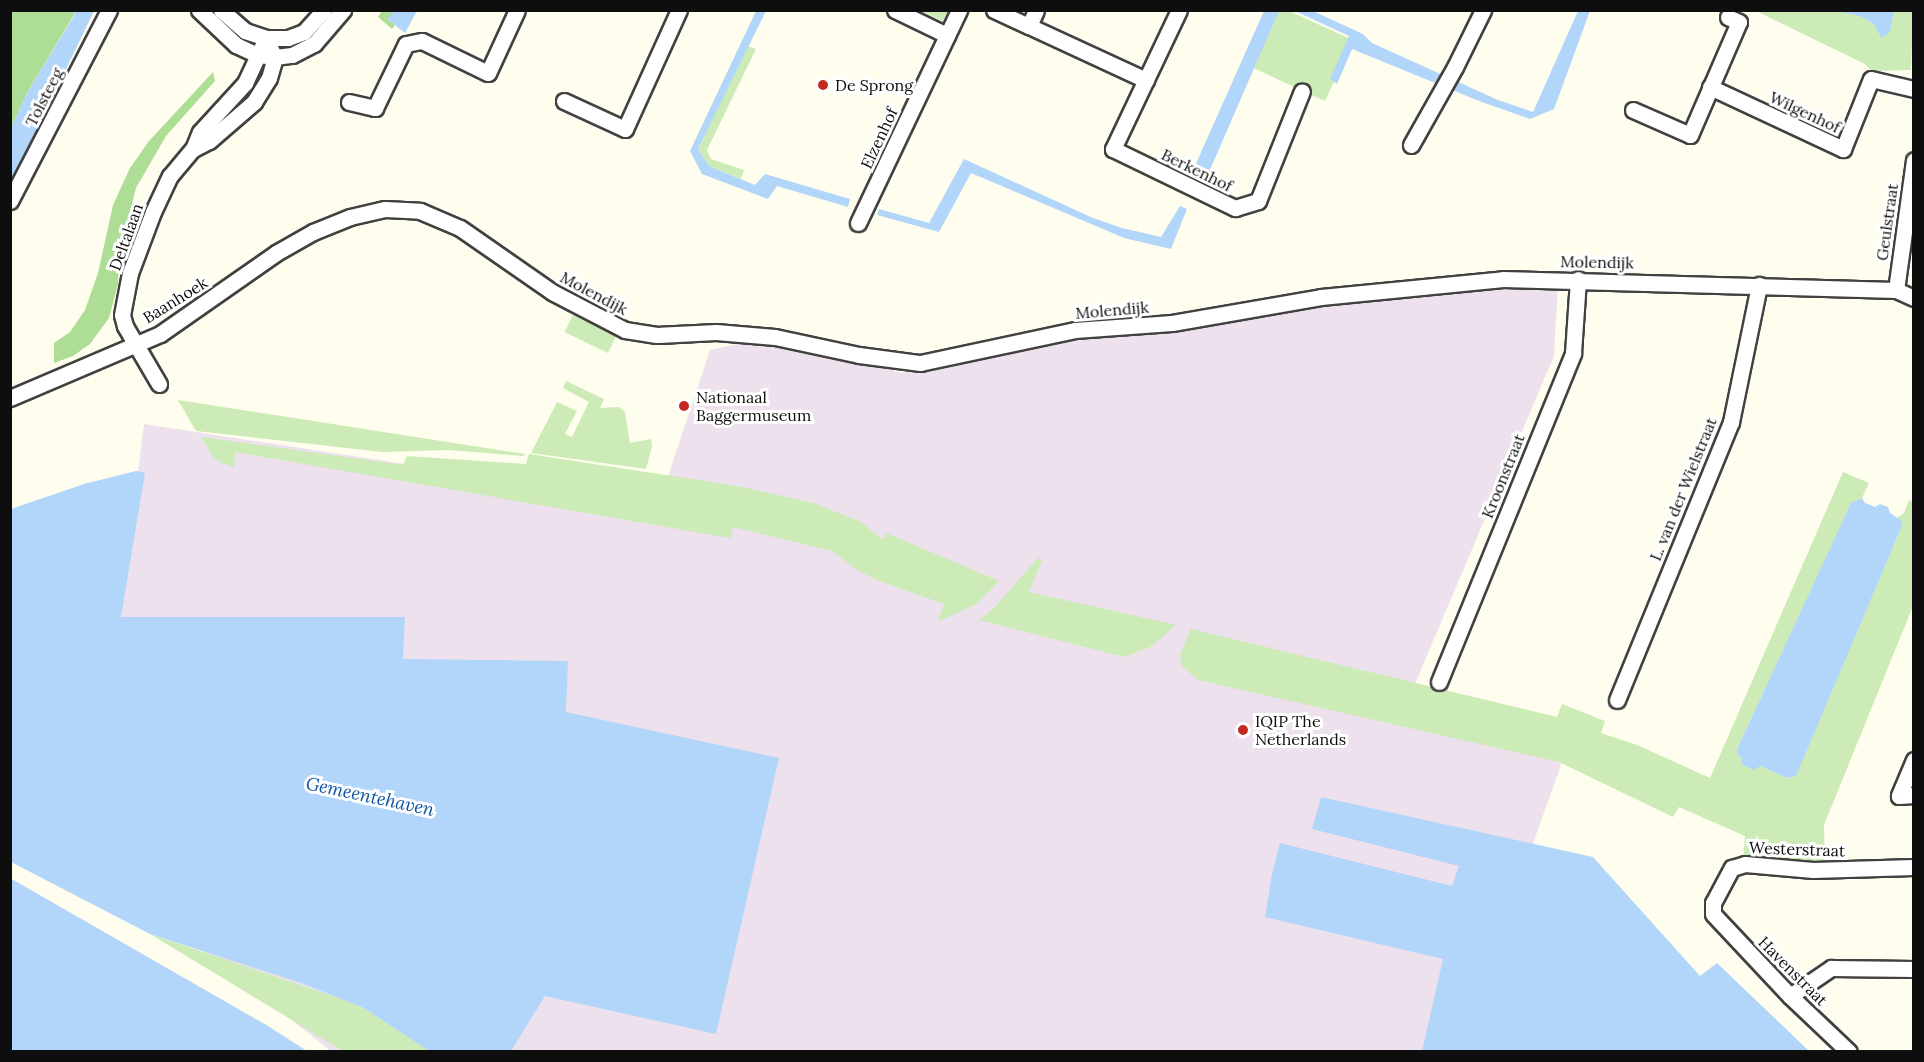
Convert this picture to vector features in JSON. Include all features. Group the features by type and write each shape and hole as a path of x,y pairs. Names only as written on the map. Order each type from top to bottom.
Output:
{"street":[{"name":"Tolsteeg","path":"10,201 109,10"},
{"path":"199,10 236,45 256,55 275,57 292,55 314,44 343,10"},
{"path":"221,10 245,31 266,38 288,38 304,32 324,10"},
{"path":"349,102 375,108 406,44 414,42 422,41 488,73 517,10"},
{"path":"564,101 625,129 679,10"},
{"path":"895,10 947,36"},
{"name":"Elzenhof","path":"858,223 959,10"},
{"path":"994,10 1146,80 1179,10"},
{"path":"1029,26 1036,10"},
{"path":"1412,144 1442,92 1483,10"},
{"path":"1633,110 1690,135 1739,22 1728,17"},
{"path":"266,38 275,57"},
{"name":"Deltalaan","path":"159,384 125,326 122,315 130,273 153,212 170,176 193,149 200,132 245,83 256,55 266,38"},
{"name":"Deltalaan","path":"193,149 209,141 254,102 269,78 275,57"},
{"name":"Berkenhof","path":"1146,80 1113,149 1235,208 1258,201 1302,91"},
{"name":"Wilgenhof","path":"1710,87 1842,149 1871,80 1914,89"},
{"name":"Geulstraat","path":"1896,290 1914,160"},
{"name":"Molendijk","path":"350,217 385,209 420,211 460,228 552,292 625,330 657,335 716,332 775,337 859,355 920,363 1038,336 1075,330 1172,323 1321,297 1503,279 1578,279 1896,290 1914,298"},
{"name":"Baanhoek","path":"10,398 160,334 285,248 313,232 350,217"},
{"name":"Kroonstraat","path":"1439,682 1573,353 1578,279"},
{"name":"L. van der Wielstraat","path":"1617,700 1731,422 1759,285"},
{"path":"1906,795 1914,760"},
{"name":"Westerstraat","path":"1713,914 1713,903 1731,868 1744,864 1814,870 1914,867"},
{"name":"Havenstraat","path":"1713,914 1790,996 1850,1052"},
{"path":"1790,996 1831,968 1914,969"}],"shaded area":[{"path":"1500,280 1558,285 1554,356 1409,698 1566,751 1459,1051 331,1051 89,861 144,424 659,503 710,350 774,336 901,373 1076,332 1329,293"}],"green space":[{"path":"949,10 943,21 920,11"},
{"path":"11,11 72,11 75,13 27,93 11,128"},
{"path":"382,11 394,11 388,19 395,25 392,29 378,17"},
{"path":"1274,11 1289,11 1353,40 1325,101 1249,66"},
{"path":"1756,11 1835,11 1861,16 1874,24 1881,38 1894,11 1913,11 1911,70 1872,71 1865,64"},
{"path":"748,46 756,49 707,150 711,159 744,170 741,179 709,166 698,149"},
{"path":"213,72 215,81 166,136 136,188 119,262 118,284 109,318 90,344 73,356 54,363 54,343 70,332 85,310 98,273 113,205 130,168 149,141"},
{"path":"573,315 616,336 608,353 565,332"},
{"path":"566,381 604,399 600,408 619,407 625,412 630,443 651,439 652,446 646,469 531,453 557,402 577,411 565,434 572,437 589,402 563,388"},
{"path":"178,400 525,454 524,456 448,450 382,452 196,431"},
{"path":"202,437 403,465 407,456 526,464 529,454 737,486 814,503 861,522 879,537 884,539 886,533 999,581 978,603 940,621 938,620 944,604 877,580 857,570 832,551 733,527 730,538 235,452 234,467 221,463 212,456"},
{"path":"1843,472 1869,483 1862,498 1851,504 1737,749 1737,755 1742,758 1741,764 1760,766 1787,778 1795,776 1902,526 1898,517 1904,513 1909,500 1913,502 1913,606 1824,825 1825,865 1743,861 1745,836 1679,807 1673,817 1559,762 1198,680 1181,665 1180,654 1191,629 1557,717 1562,704 1605,721 1601,733 1637,745 1710,778"},
{"path":"1038,558 1042,560 1029,592 1176,625 1152,646 1125,657 979,620 993,609"},
{"path":"150,934 364,1008 429,1051 343,1051"}],"water":[{"path":"72,11 94,11 11,183 11,128 27,93 75,14"},
{"path":"394,11 417,11 405,33 387,19"},
{"path":"756,11 766,11 698,149 709,166 755,185 765,174 850,199 848,207 777,186 768,199 702,174 690,151"},
{"path":"1264,11 1279,11 1209,172 1194,168"},
{"path":"1295,11 1313,11 1363,34 1372,43 1498,100 1533,112 1578,11 1590,11 1554,109 1530,119 1479,101 1352,49 1337,84 1330,79 1349,36"},
{"path":"1835,11 1894,11 1890,32 1881,38 1874,24 1860,16"},
{"path":"964,159 1093,218 1122,228 1161,237 1180,206 1187,209 1171,249 1124,238 971,173 939,232 877,215 879,209 929,223"},
{"name":"Gemeentehaven","path":"136,471 145,473 121,617 405,617 403,659 568,661 566,712 779,758 716,1034 545,996 511,1051 429,1051 364,1008 301,983 150,934 11,862 11,509 84,484"},
{"path":"1862,498 1865,503 1875,507 1880,504 1888,507 1890,513 1901,520 1902,526 1796,776 1787,778 1760,766 1754,770 1741,764 1742,758 1737,755 1737,749 1851,503"},
{"path":"1321,797 1593,857 1700,976 1717,963 1809,1051 1422,1051 1443,959 1265,917 1272,874 1280,843 1452,886 1459,866 1312,829"},
{"path":"10,878 268,1026 307,1051 11,1051"}],"place":[{"name":"De Sprong","path":"823,85"},
{"name":"Nationaal Baggermuseum","path":"684,406"},
{"name":"IQIP The Netherlands","path":"1243,730"}]}
